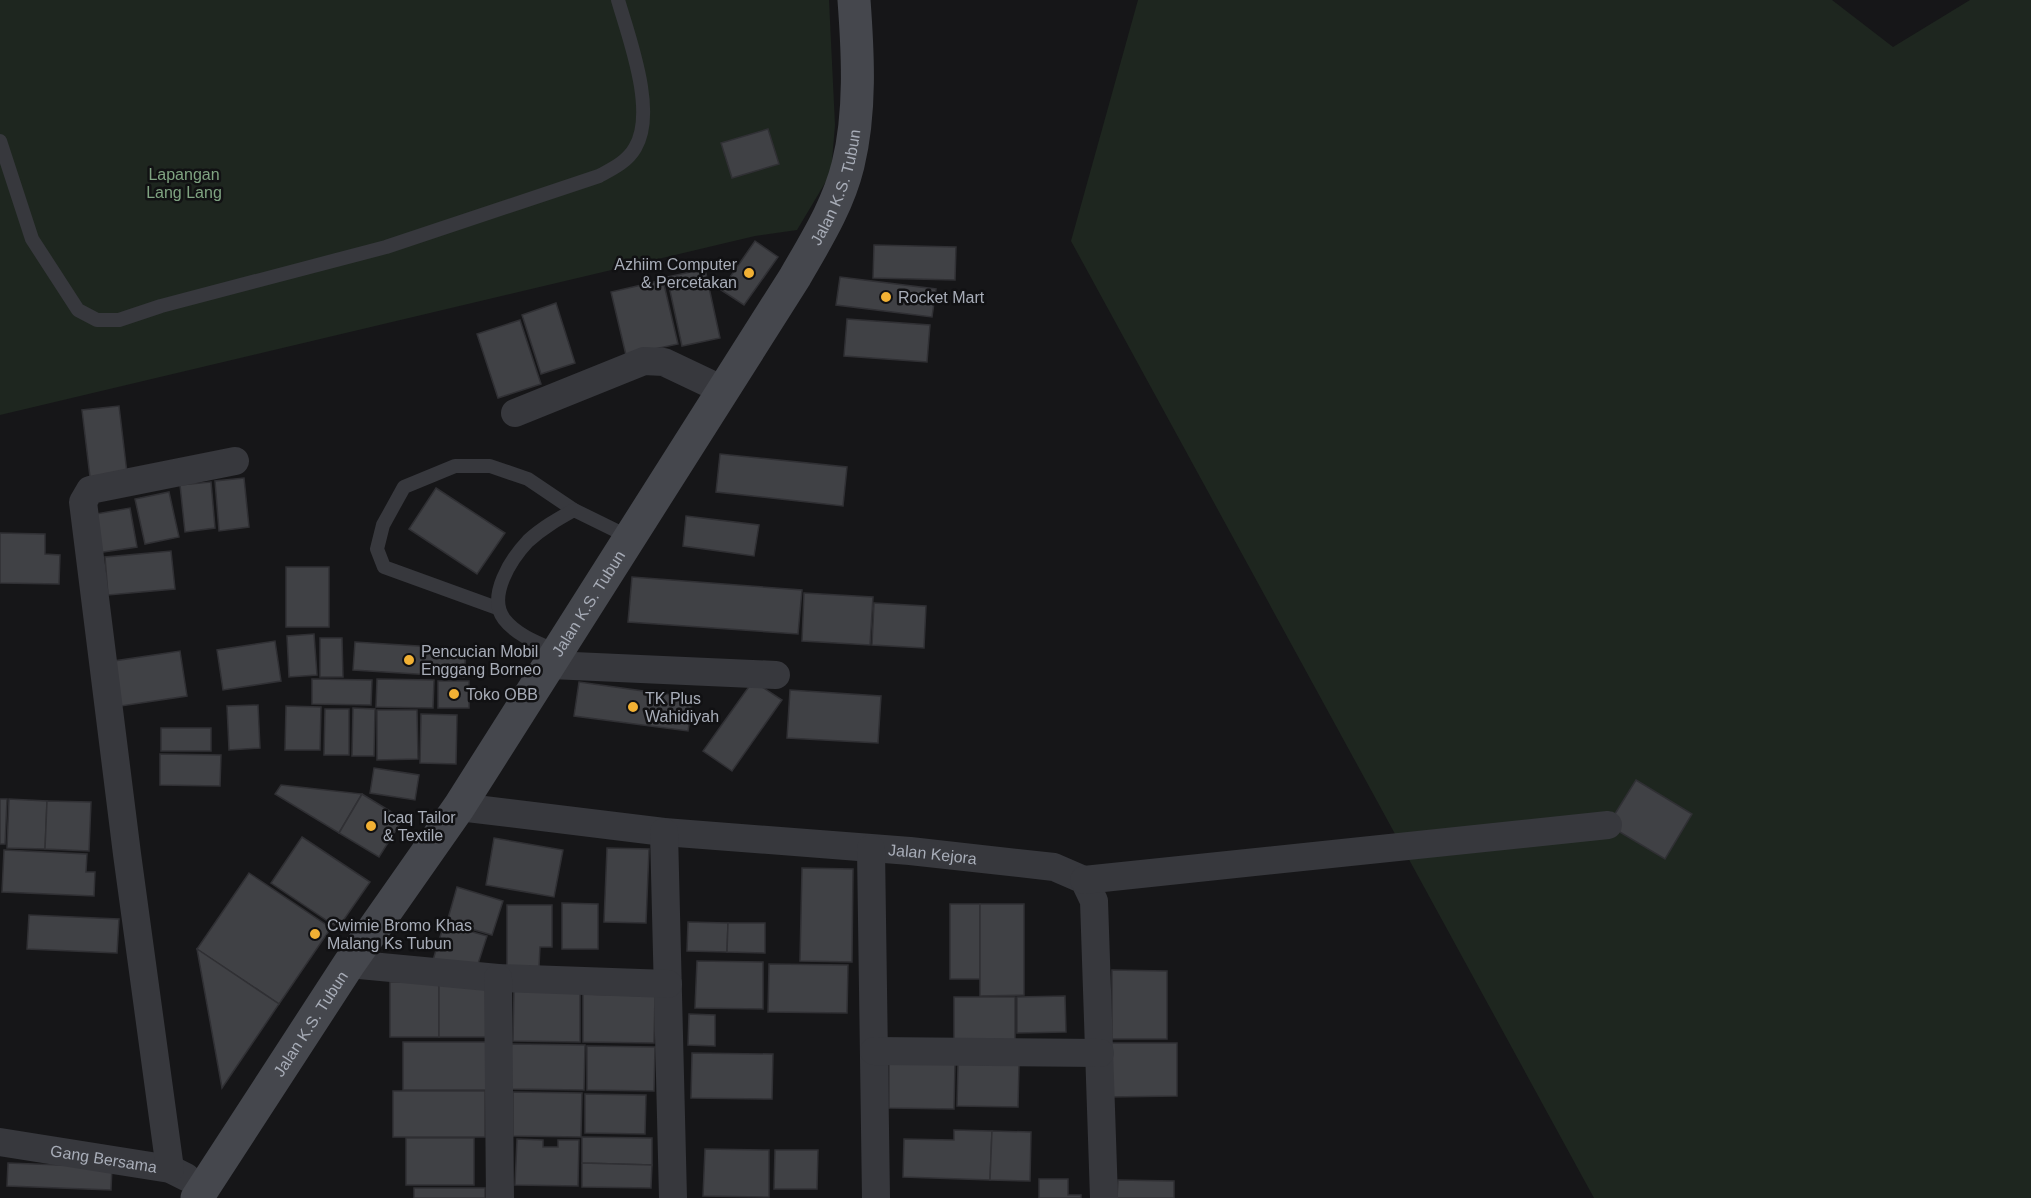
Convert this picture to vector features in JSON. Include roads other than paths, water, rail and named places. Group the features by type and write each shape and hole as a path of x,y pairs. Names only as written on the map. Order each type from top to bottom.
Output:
{"street":[{"name":"Jalan K.S. Tubun","path":"201,1192 349,964 459,807 555,658 629,537 795,277 829,217 848,165 857,103 854,0"},
{"path":"515,414 644,361 664,362 723,390"},
{"path":"171,1169 127,854 83,502 90,490 235,461"},
{"path":"555,658 776,675"},
{"name":"Jalan Kejora","path":"459,807 664,832 910,851 1054,867 1084,880"},
{"path":"1104,1198 1094,901 1084,880 1608,825"},
{"path":"664,832 673,1198"},
{"path":"871,849 876,1198"},
{"path":"349,964 498,978 668,984"},
{"path":"498,978 500,1198"},
{"path":"874,1052 1100,1053"},
{"name":"Gang Bersama","path":"0,1142 171,1169 201,1192"}],"lane":[{"path":"0,141 32,239 78,310 97,320 119,320 161,306 386,247 599,176 622,163 636,147 646,106 618,0"},
{"path":"555,658 519,634 505,621 497,608 384,567 377,549 383,525 404,488 455,466 490,466 528,479 574,510 629,537"},
{"path":"497,608 499,592 505,575 528,542 548,525 574,510"}],"place":[{"name":"Azhiim Computer & Percetakan","path":"749,273"},
{"name":"Rocket Mart","path":"886,297"},
{"name":"Pencucian Mobil Enggang Borneo","path":"409,660"},
{"name":"Toko OBB","path":"454,694"},
{"name":"TK Plus Wahidiyah","path":"633,707"},
{"name":"Icaq Tailor & Textile","path":"371,826"},
{"name":"Cwimie Bromo Khas Malang Ks Tubun","path":"315,934"}],"park label":[{"name":"Lapangan Lang Lang","path":"184,183"}]}
